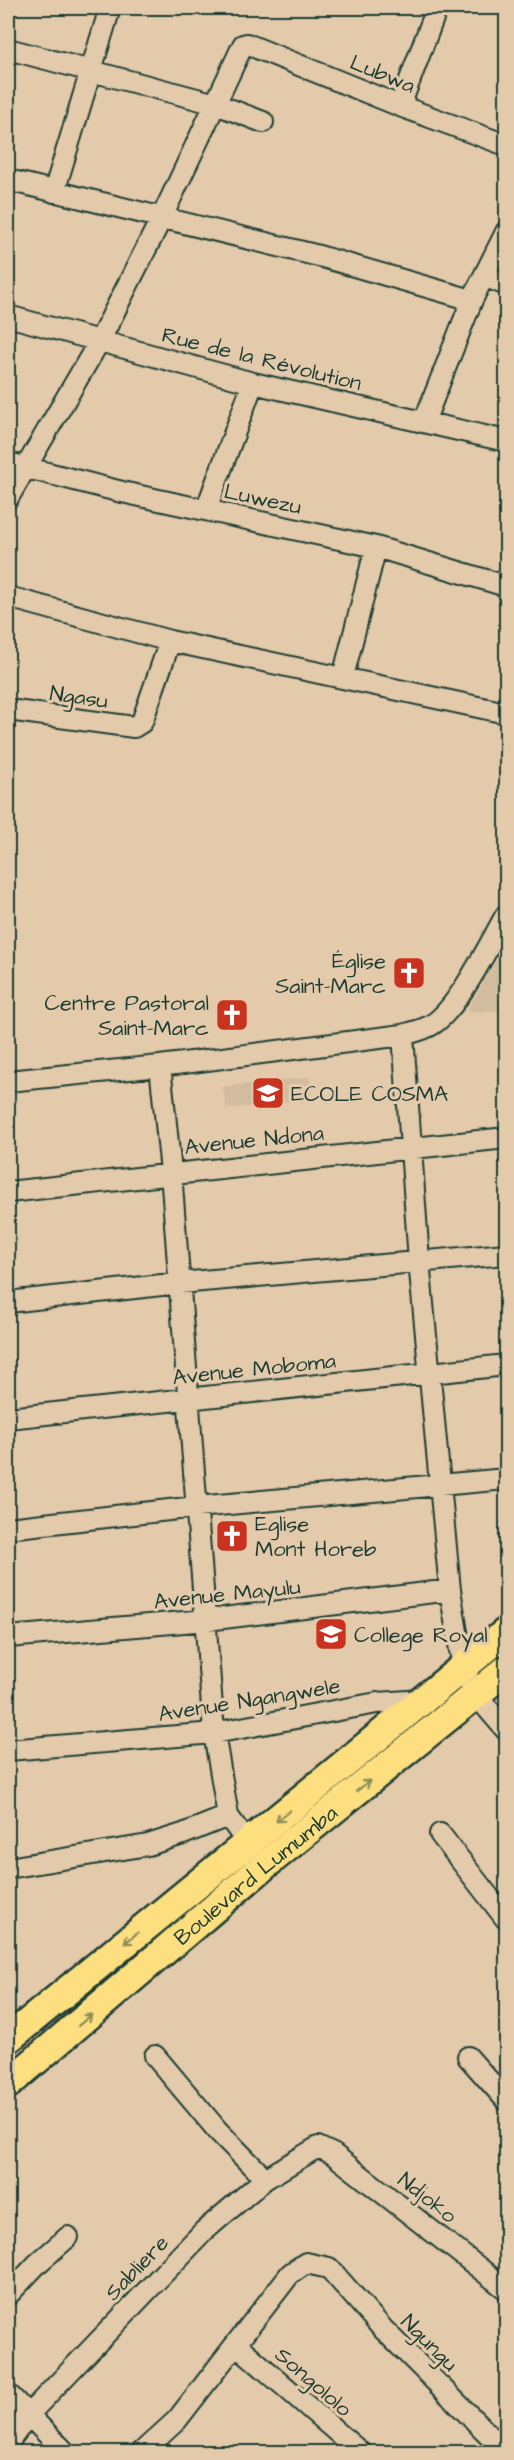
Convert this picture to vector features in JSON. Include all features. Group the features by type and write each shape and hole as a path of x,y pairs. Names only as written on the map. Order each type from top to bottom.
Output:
{"highway":[{"name":"Boulevard Lumumba","path":"16,2032 507,1632"},
{"name":"Boulevard Lumumba","path":"8,2084 265,1865 507,1670"},
{"path":"16,2032 50,2050"}],"street":[{"path":"54,192 111,8"},
{"path":"400,106 437,8"},
{"name":"Lubwa","path":"216,104 243,45 247,44 400,106 507,145"},
{"path":"8,49 216,104 263,122"},
{"path":"8,498 16,466 100,340 162,218 216,104"},
{"path":"8,180 319,256 472,300"},
{"path":"424,422 472,300 507,232"},
{"path":"484,276 507,285"},
{"name":"Rue de la Révolution","path":"8,316 253,383 507,441"},
{"path":"206,510 253,383"},
{"name":"Luwezu","path":"16,466 376,548 507,586"},
{"path":"343,677 376,548"},
{"path":"8,597 170,641 507,713"},
{"name":"Ngasu","path":"8,710 134,727 142,722 170,641"},
{"path":"8,1081 160,1066 403,1035 422,1029 442,1017 454,1003 507,915"},
{"path":"403,1035 419,1261 450,1590 463,1668 476,1695 507,1730"},
{"path":"160,1066 180,1283 214,1733 228,1816 248,1844"},
{"name":"Avenue Ndona","path":"8,1192 171,1172 507,1138"},
{"path":"8,1302 180,1283 507,1254"},
{"name":"Avenue Moboma","path":"8,1418 507,1365"},
{"path":"8,1528 196,1507 507,1479"},
{"name":"Avenue Mayulu","path":"8,1637 207,1620 450,1590"},
{"name":"Avenue Ngangwele","path":"8,1750 214,1733 377,1703 426,1700"},
{"path":"8,1868 148,1845 228,1816"},
{"path":"440,1833 507,1919"},
{"path":"155,2056 218,2131 265,2180"},
{"path":"468,2057 507,2100"},
{"name":"Sabliere","path":"8,2443 29,2414 204,2231 265,2180 318,2147"},
{"name":"Ndjoko","path":"318,2147 333,2154 507,2289"},
{"path":"8,2295 38,2263 68,2237"},
{"name":"Ngungu","path":"237,2345 290,2274 306,2263 321,2265 335,2273 382,2329 506,2452"},
{"path":"142,2452 177,2420 237,2345"},
{"name":"Songololo","path":"237,2345 360,2452"},
{"path":"8,2394 65,2452"}],"shaded area":[{"path":"497,959 506,966 506,1010 466,1012"},
{"name":"ECOLE COSMA","path":"310,1077 312,1099 227,1109 222,1087"}],"place":[{"name":"Église Saint-Marc","path":"409,973"},
{"name":"Centre Pastoral Saint-Marc","path":"232,1015"},
{"name":"ECOLE COSMA","path":"268,1093"},
{"name":"Eglise Mont Horeb","path":"232,1536"},
{"name":"College Royal","path":"331,1634"}]}
